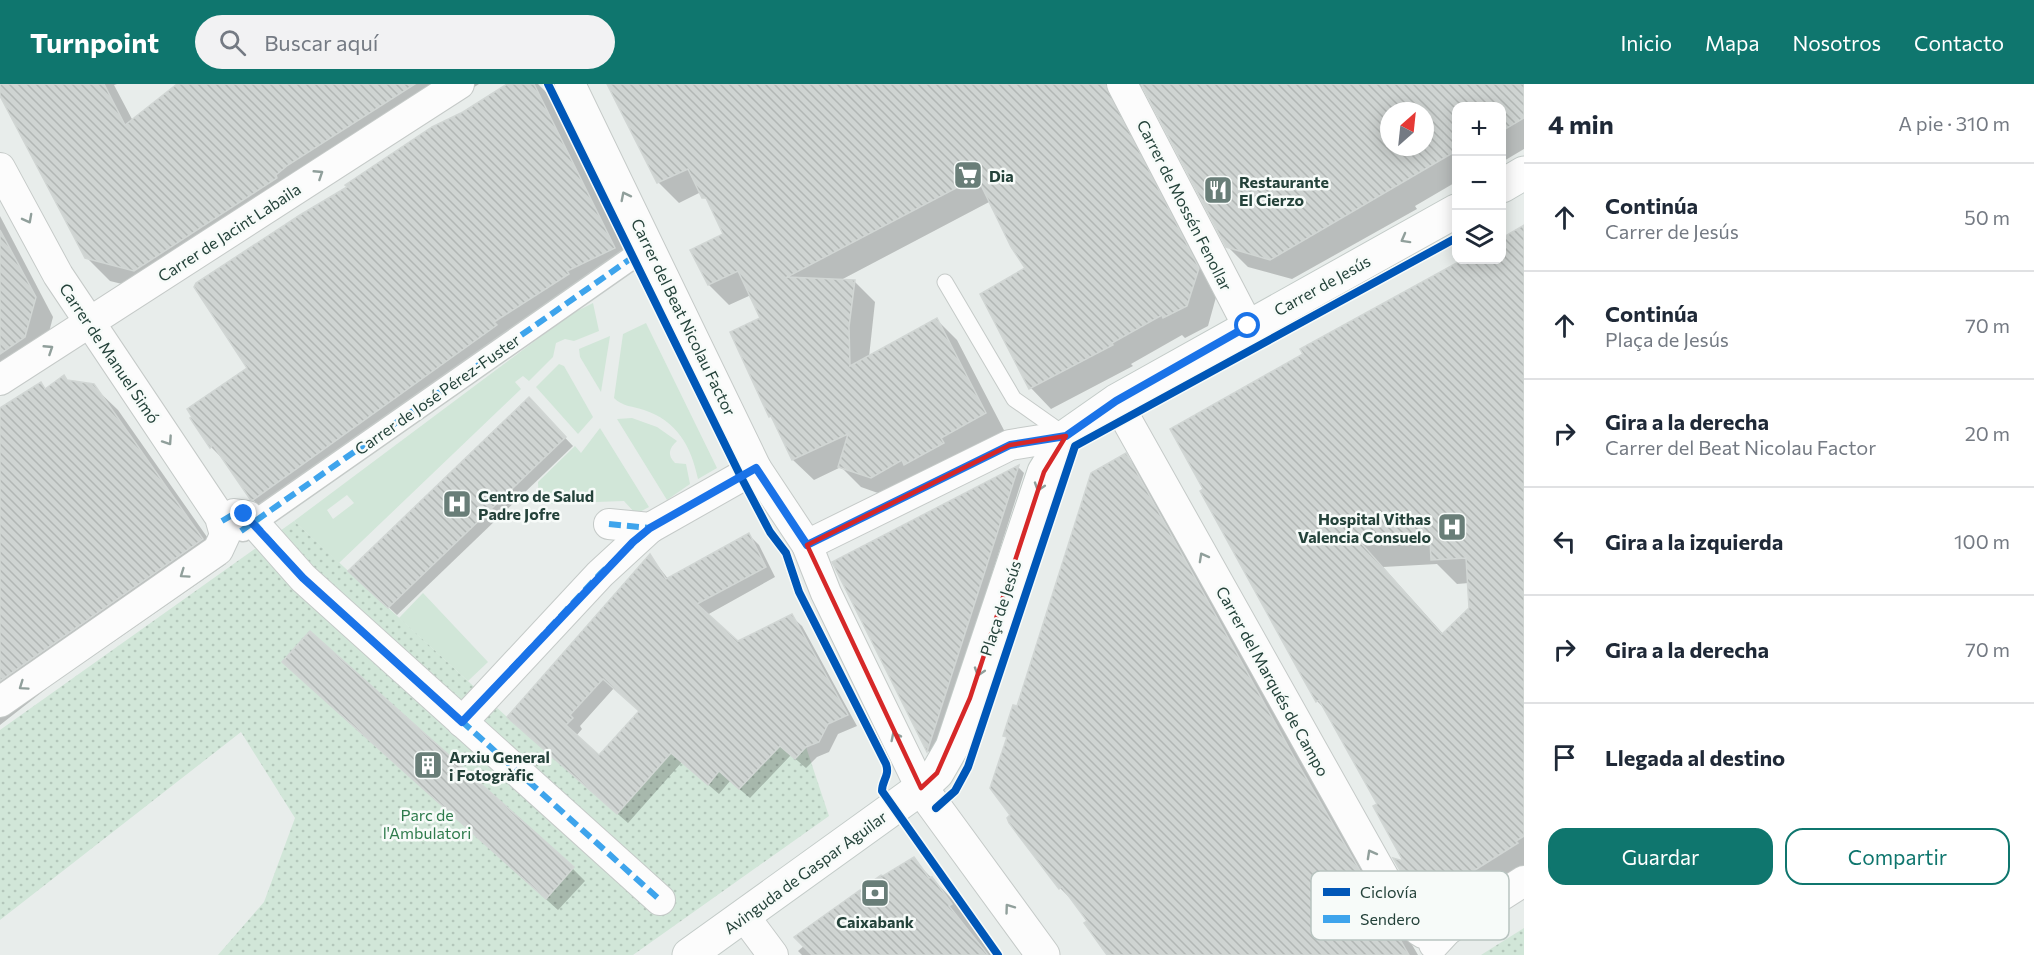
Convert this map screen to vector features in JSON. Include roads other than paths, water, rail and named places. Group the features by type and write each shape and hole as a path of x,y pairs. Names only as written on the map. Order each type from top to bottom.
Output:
{"main road":[{"path":"1506,184 1524,173"},
{"name":"Carrer de Jesús","path":"1066,436 1116,401 1452,213"},
{"name":"Plaça de Jesús","path":"921,788 937,773 952,747 1044,472 1066,436"},
{"path":"921,788 1043,955"},
{"name":"Avinguda de Gaspar Aguilar","path":"689,955 921,788"}],"street":[{"name":"Carrer de Jacint Labaila","path":"0,381 459,84"},
{"name":"Carrer del Beat Nicolau Factor","path":"570,84 756,468 807,545"},
{"name":"Carrer de Mossén Fenollar","path":"1122,84 1248,326"},
{"name":"Carrer de Manuel Simó","path":"0,168 58,275 236,527 303,578 660,900"},
{"name":"Carrer de José Pérez-Fuster","path":"0,702 218,550 236,527 633,257"},
{"name":"Carrer del Marqués de Campo","path":"1116,401 1380,871"},
{"path":"921,788 826,593 807,545 1010,445 1066,436"},
{"path":"462,722 600,574 650,528 756,468"},
{"path":"609,524 650,528"},
{"path":"1509,892 1524,881"},
{"path":"744,916 773,955"}],"lane":[{"path":"945,282 1014,399 1066,436"}],"place":[{"name":"Dia","path":"968,175"},
{"name":"Restaurante El Cierzo","path":"1218,190"},
{"name":"Centro de Salud Padre Jofre","path":"457,504"},
{"name":"Hospital Vithas Valencia Consuelo","path":"1452,527"},
{"name":"Arxiu General i Fotogràfic","path":"428,765"},
{"name":"Caixabank","path":"875,893"}],"park label":[{"name":"Parc de l'Ambulatori","path":"427,823"}]}
